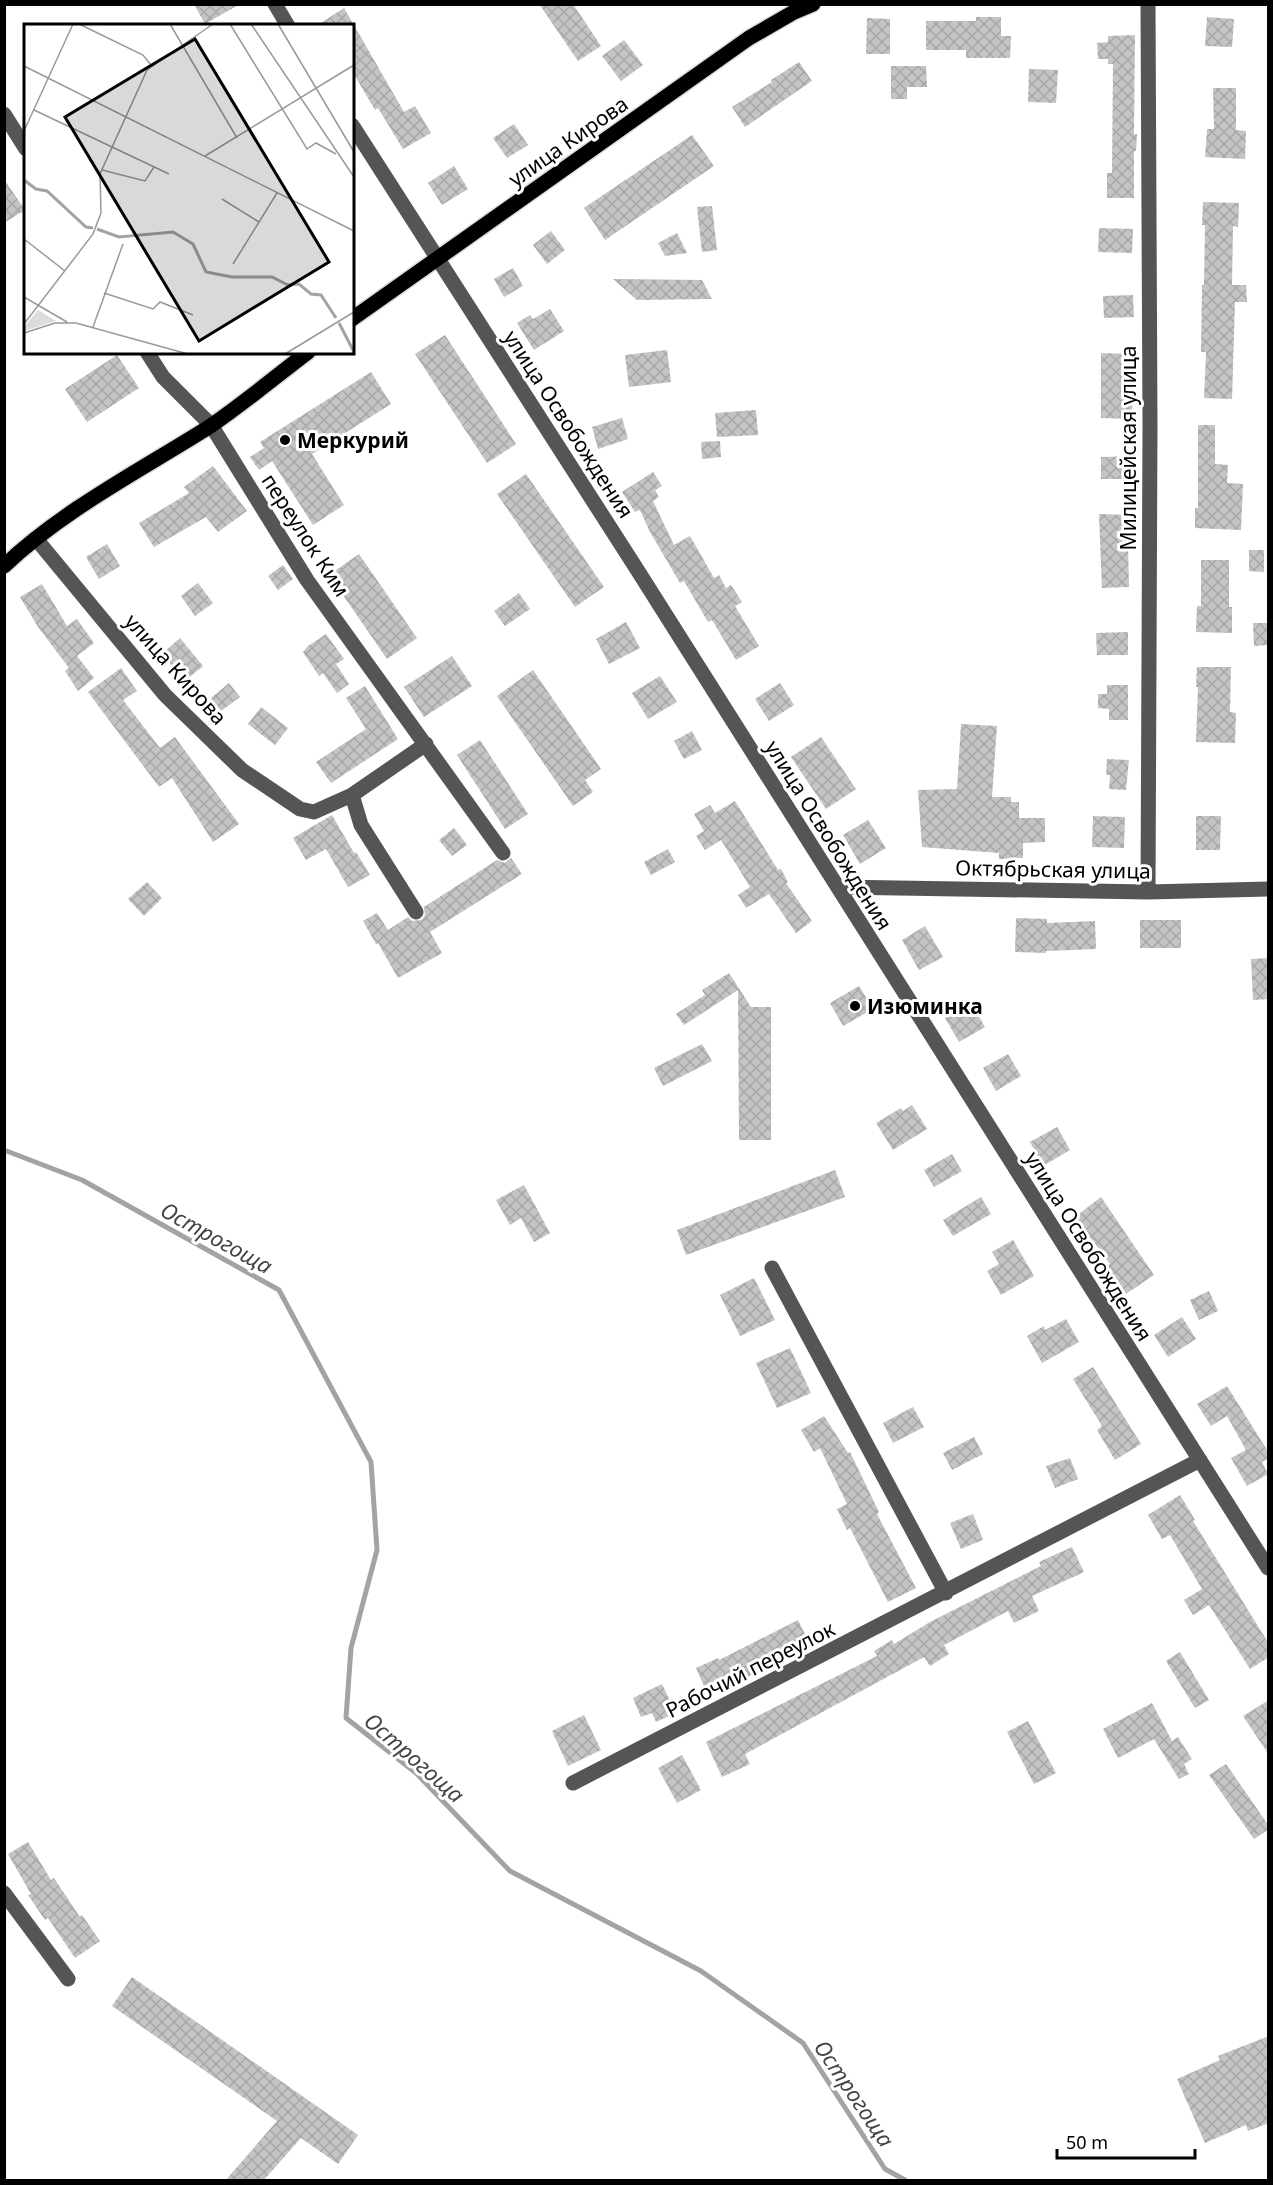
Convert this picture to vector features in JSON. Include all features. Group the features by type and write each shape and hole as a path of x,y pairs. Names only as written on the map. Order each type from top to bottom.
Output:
{"main road":[{"name":"улица Кирова","path":"354,318 749,38 794,12 813,4"},
{"path":"4,566 103,493 211,425 305,354"}],"street":[{"path":"275,4 287,24"},
{"name":"Милицейская улица","path":"1148,4 1150,414 1148,892"},
{"path":"4,114 24,146"},
{"name":"улица Освобождения","path":"354,128 1269,1568"},
{"name":"переулок Ким","path":"148,354 163,377 211,425 307,580 503,853"},
{"name":"улица Кирова","path":"37,540 165,695 242,770 300,809 314,812 352,795"},
{"path":"416,912 361,825 352,795 426,744"},
{"name":"Октябрьская улица","path":"838,887 1148,892 1269,889"},
{"path":"772,1268 946,1593"},
{"name":"Рабочий переулок","path":"573,1783 946,1593 1200,1460"},
{"path":"4,1893 68,1978"}],"building":[{"path":"194,4 240,4 205,24"},
{"path":"539,4 573,4 601,46 578,61"},
{"path":"344,8 353,24 319,24"},
{"path":"976,17 1001,17 1001,36 1011,36 1010,58 966,58 966,50 926,50 926,21 976,21"},
{"path":"1207,17 1234,19 1232,47 1205,46"},
{"path":"867,18 890,19 890,54 866,54"},
{"path":"354,25 404,112 415,106 431,133 403,149 378,108 375,110 354,74"},
{"path":"1135,35 1134,134 1137,134 1136,151 1134,151 1134,198 1107,198 1107,173 1112,173 1113,64 1108,64 1108,59 1098,59 1097,43 1108,42 1108,36"},
{"path":"624,40 643,65 621,81 602,56"},
{"path":"799,62 812,81 745,127 732,107"},
{"path":"891,66 926,66 927,87 907,87 907,99 891,99"},
{"path":"1029,69 1058,70 1056,103 1028,102"},
{"path":"1213,88 1236,88 1236,130 1246,131 1245,159 1205,157 1207,129 1214,129"},
{"path":"514,124 528,145 507,158 493,138"},
{"path":"692,135 714,166 605,240 584,208"},
{"path":"454,166 468,189 442,205 428,183"},
{"path":"4,179 24,211 4,223"},
{"path":"1203,202 1239,203 1238,227 1233,226 1232,285 1246,285 1247,302 1235,302 1232,399 1204,398 1206,352 1201,352 1205,225 1202,225"},
{"path":"712,206 717,250 702,252 697,207"},
{"path":"1099,228 1133,229 1132,253 1098,252"},
{"path":"551,231 565,250 547,264 533,245"},
{"path":"677,233 687,253 665,256 658,243"},
{"path":"513,268 523,286 504,297 494,279"},
{"path":"613,279 702,280 712,299 637,300"},
{"path":"1133,295 1134,317 1104,318 1103,296"},
{"path":"550,309 564,331 534,350 517,323 530,315 533,319"},
{"path":"445,335 516,444 487,463 415,354"},
{"path":"667,350 671,382 629,387 625,355"},
{"path":"1101,353 1134,354 1132,419 1101,418"},
{"path":"117,355 139,388 87,422 65,389"},
{"path":"371,372 391,404 312,454 344,505 313,525 272,461 259,470 250,457 264,448 260,442"},
{"path":"756,410 758,435 717,437 715,413"},
{"path":"622,418 628,439 598,449 592,427"},
{"path":"1198,425 1215,425 1215,464 1228,465 1227,483 1243,484 1241,530 1195,528 1195,508 1198,508"},
{"path":"720,441 721,457 702,459 701,442"},
{"path":"1133,456 1133,479 1101,479 1101,457"},
{"path":"213,466 247,511 218,532 206,517 154,547 139,523 189,493 184,487"},
{"path":"653,472 662,486 655,490 659,497 653,501 674,545 690,536 714,578 719,575 726,588 731,585 742,602 735,606 759,646 736,660 712,620 708,622 684,581 680,583 650,532 640,510 635,512 622,492"},
{"path":"526,474 604,587 575,607 497,494"},
{"path":"1099,514 1131,515 1131,543 1128,543 1129,587 1102,588"},
{"path":"107,544 120,566 99,579 86,557"},
{"path":"1249,550 1264,550 1264,572 1249,571"},
{"path":"359,554 417,638 387,659 329,575"},
{"path":"1201,560 1229,560 1229,607 1232,607 1232,633 1196,632 1197,606 1201,606"},
{"path":"283,565 293,579 278,590 268,576"},
{"path":"198,583 213,603 195,616 181,596"},
{"path":"42,584 67,626 77,619 94,643 77,656 94,678 78,691 65,671 69,668 38,627 20,597"},
{"path":"519,593 530,609 505,626 494,611"},
{"path":"626,622 640,648 609,664 596,639"},
{"path":"1253,623 1268,623 1269,645 1254,646"},
{"path":"1128,632 1128,655 1097,655 1096,633"},
{"path":"326,634 344,659 336,664 349,684 337,693 323,673 319,676 303,652"},
{"path":"180,638 203,666 185,681 162,654"},
{"path":"452,656 472,686 424,717 404,687"},
{"path":"1197,667 1231,667 1230,712 1236,713 1235,743 1196,742"},
{"path":"121,668 137,691 123,700 160,748 175,737 239,824 213,842 172,778 159,787 88,692"},
{"path":"533,670 601,769 585,780 593,792 573,806 497,696"},
{"path":"660,676 677,702 648,719 632,693"},
{"path":"229,683 240,697 221,711 211,698"},
{"path":"780,683 794,705 769,721 755,699"},
{"path":"1107,685 1128,685 1128,720 1109,720 1109,709 1098,708 1098,694 1107,694"},
{"path":"365,686 398,739 331,783 316,762 366,729 346,698"},
{"path":"261,707 288,728 275,745 248,724"},
{"path":"961,724 997,726 992,797 1011,797 1011,802 1019,802 1019,818 1045,818 1045,842 1023,843 1023,858 999,859 999,853 922,847 918,790 957,789"},
{"path":"692,731 702,750 684,759 674,741"},
{"path":"821,737 856,789 826,809 791,757"},
{"path":"480,740 528,814 505,829 457,755"},
{"path":"1107,759 1129,760 1126,790 1109,789 1110,775 1106,775"},
{"path":"735,801 778,870 781,869 788,882 786,883 812,921 796,933 769,894 746,908 738,895 750,887 721,840 705,850 696,836 704,831 694,814 710,805 715,813"},
{"path":"332,815 370,875 348,887 326,849 306,860 293,838"},
{"path":"1093,816 1125,817 1124,848 1092,847"},
{"path":"1196,816 1221,816 1220,850 1196,850"},
{"path":"868,820 886,848 860,864 843,835"},
{"path":"454,828 467,845 452,856 439,840"},
{"path":"668,849 675,862 651,875 644,862"},
{"path":"511,858 522,874 430,932 442,953 398,978 363,921 377,913 388,930 408,917 412,921 421,920 425,916 424,907 497,860 505,863"},
{"path":"147,882 162,898 144,916 128,899"},
{"path":"1016,918 1047,919 1047,923 1095,921 1096,949 1046,951 1046,953 1015,952"},
{"path":"1140,920 1181,920 1181,948 1140,948"},
{"path":"925,926 943,957 919,970 902,940"},
{"path":"1269,958 1269,999 1253,1000 1251,959"},
{"path":"729,973 751,1007 771,1007 771,1140 739,1140 738,990 684,1025 676,1014 705,995 702,990"},
{"path":"859,986 873,1009 843,1026 830,1003"},
{"path":"971,1003 985,1027 959,1042 945,1018"},
{"path":"702,1044 712,1061 663,1086 654,1068"},
{"path":"1008,1054 1021,1076 996,1091 983,1068"},
{"path":"912,1105 927,1129 893,1150 876,1123 901,1108 903,1111"},
{"path":"1057,1127 1070,1150 1043,1166 1030,1142"},
{"path":"952,1154 962,1171 934,1187 924,1170"},
{"path":"835,1170 845,1197 686,1255 677,1230"},
{"path":"524,1185 550,1233 534,1242 521,1218 510,1225 496,1200"},
{"path":"981,1197 991,1214 953,1236 943,1220"},
{"path":"1101,1197 1154,1275 1126,1294 1107,1266 1110,1264 1075,1217"},
{"path":"1013,1240 1034,1276 1001,1295 987,1271 999,1264 992,1252"},
{"path":"754,1278 775,1320 740,1336 720,1295"},
{"path":"1209,1291 1218,1311 1199,1320 1190,1300"},
{"path":"1182,1317 1196,1339 1168,1357 1154,1335"},
{"path":"1066,1319 1079,1342 1042,1363 1027,1336 1044,1326 1045,1330"},
{"path":"790,1348 811,1393 777,1408 756,1363"},
{"path":"1093,1367 1141,1444 1115,1460 1097,1430 1102,1426 1073,1379"},
{"path":"1227,1386 1269,1453 1269,1458 1262,1462 1268,1474 1247,1486 1231,1458 1246,1450 1227,1416 1211,1426 1197,1404"},
{"path":"913,1407 924,1427 893,1443 883,1423"},
{"path":"824,1416 848,1453 850,1452 879,1512 877,1514 916,1588 888,1602 850,1528 847,1530 837,1509 847,1504 820,1448 814,1452 801,1430"},
{"path":"974,1437 983,1454 952,1470 943,1453"},
{"path":"1070,1458 1078,1479 1055,1488 1046,1466"},
{"path":"1180,1495 1195,1520 1193,1521 1269,1644 1269,1657 1250,1669 1209,1605 1193,1615 1184,1600 1202,1589 1170,1535 1162,1539 1148,1515"},
{"path":"973,1514 983,1540 961,1549 950,1523"},
{"path":"1072,1547 1084,1572 1032,1596 1039,1611 1014,1623 1008,1611 944,1645 949,1654 930,1666 924,1657 745,1754 750,1764 722,1777 706,1742 877,1656 874,1651 892,1640 894,1644 930,1622 1041,1566 1039,1562"},
{"path":"798,1620 810,1644 708,1695 696,1668 718,1658 719,1660"},
{"path":"1180,1652 1209,1700 1195,1708 1166,1661"},
{"path":"662,1684 676,1713 656,1722 652,1713 641,1717 633,1698"},
{"path":"1269,1700 1269,1755 1243,1716"},
{"path":"1152,1703 1172,1741 1178,1737 1192,1759 1184,1764 1189,1774 1179,1779 1154,1739 1118,1758 1103,1729"},
{"path":"584,1715 601,1750 568,1766 552,1731"},
{"path":"1028,1721 1056,1773 1034,1784 1007,1732"},
{"path":"682,1755 701,1790 677,1803 658,1768"},
{"path":"1226,1764 1269,1826 1269,1829 1254,1839 1209,1775"},
{"path":"28,1842 51,1880 54,1878 80,1917 82,1915 100,1941 75,1958 48,1918 45,1920 28,1895 31,1894 8,1854"},
{"path":"132,1977 358,2135 338,2164 301,2138 263,2181 225,2181 277,2121 112,2006"},
{"path":"1269,2036 1269,2123 1248,2131 1246,2125 1205,2143 1177,2079 1220,2060 1218,2056"}],"waterway":[{"name":"Острогоща","path":"4,1150 82,1180 279,1290 371,1462 377,1550 351,1648 346,1718 416,1773 510,1871 701,1971 803,2043 885,2169 905,2180"}],"place":[{"name":"Меркурий","path":"285,440"},
{"name":"Изюминка","path":"855,1006"}]}
